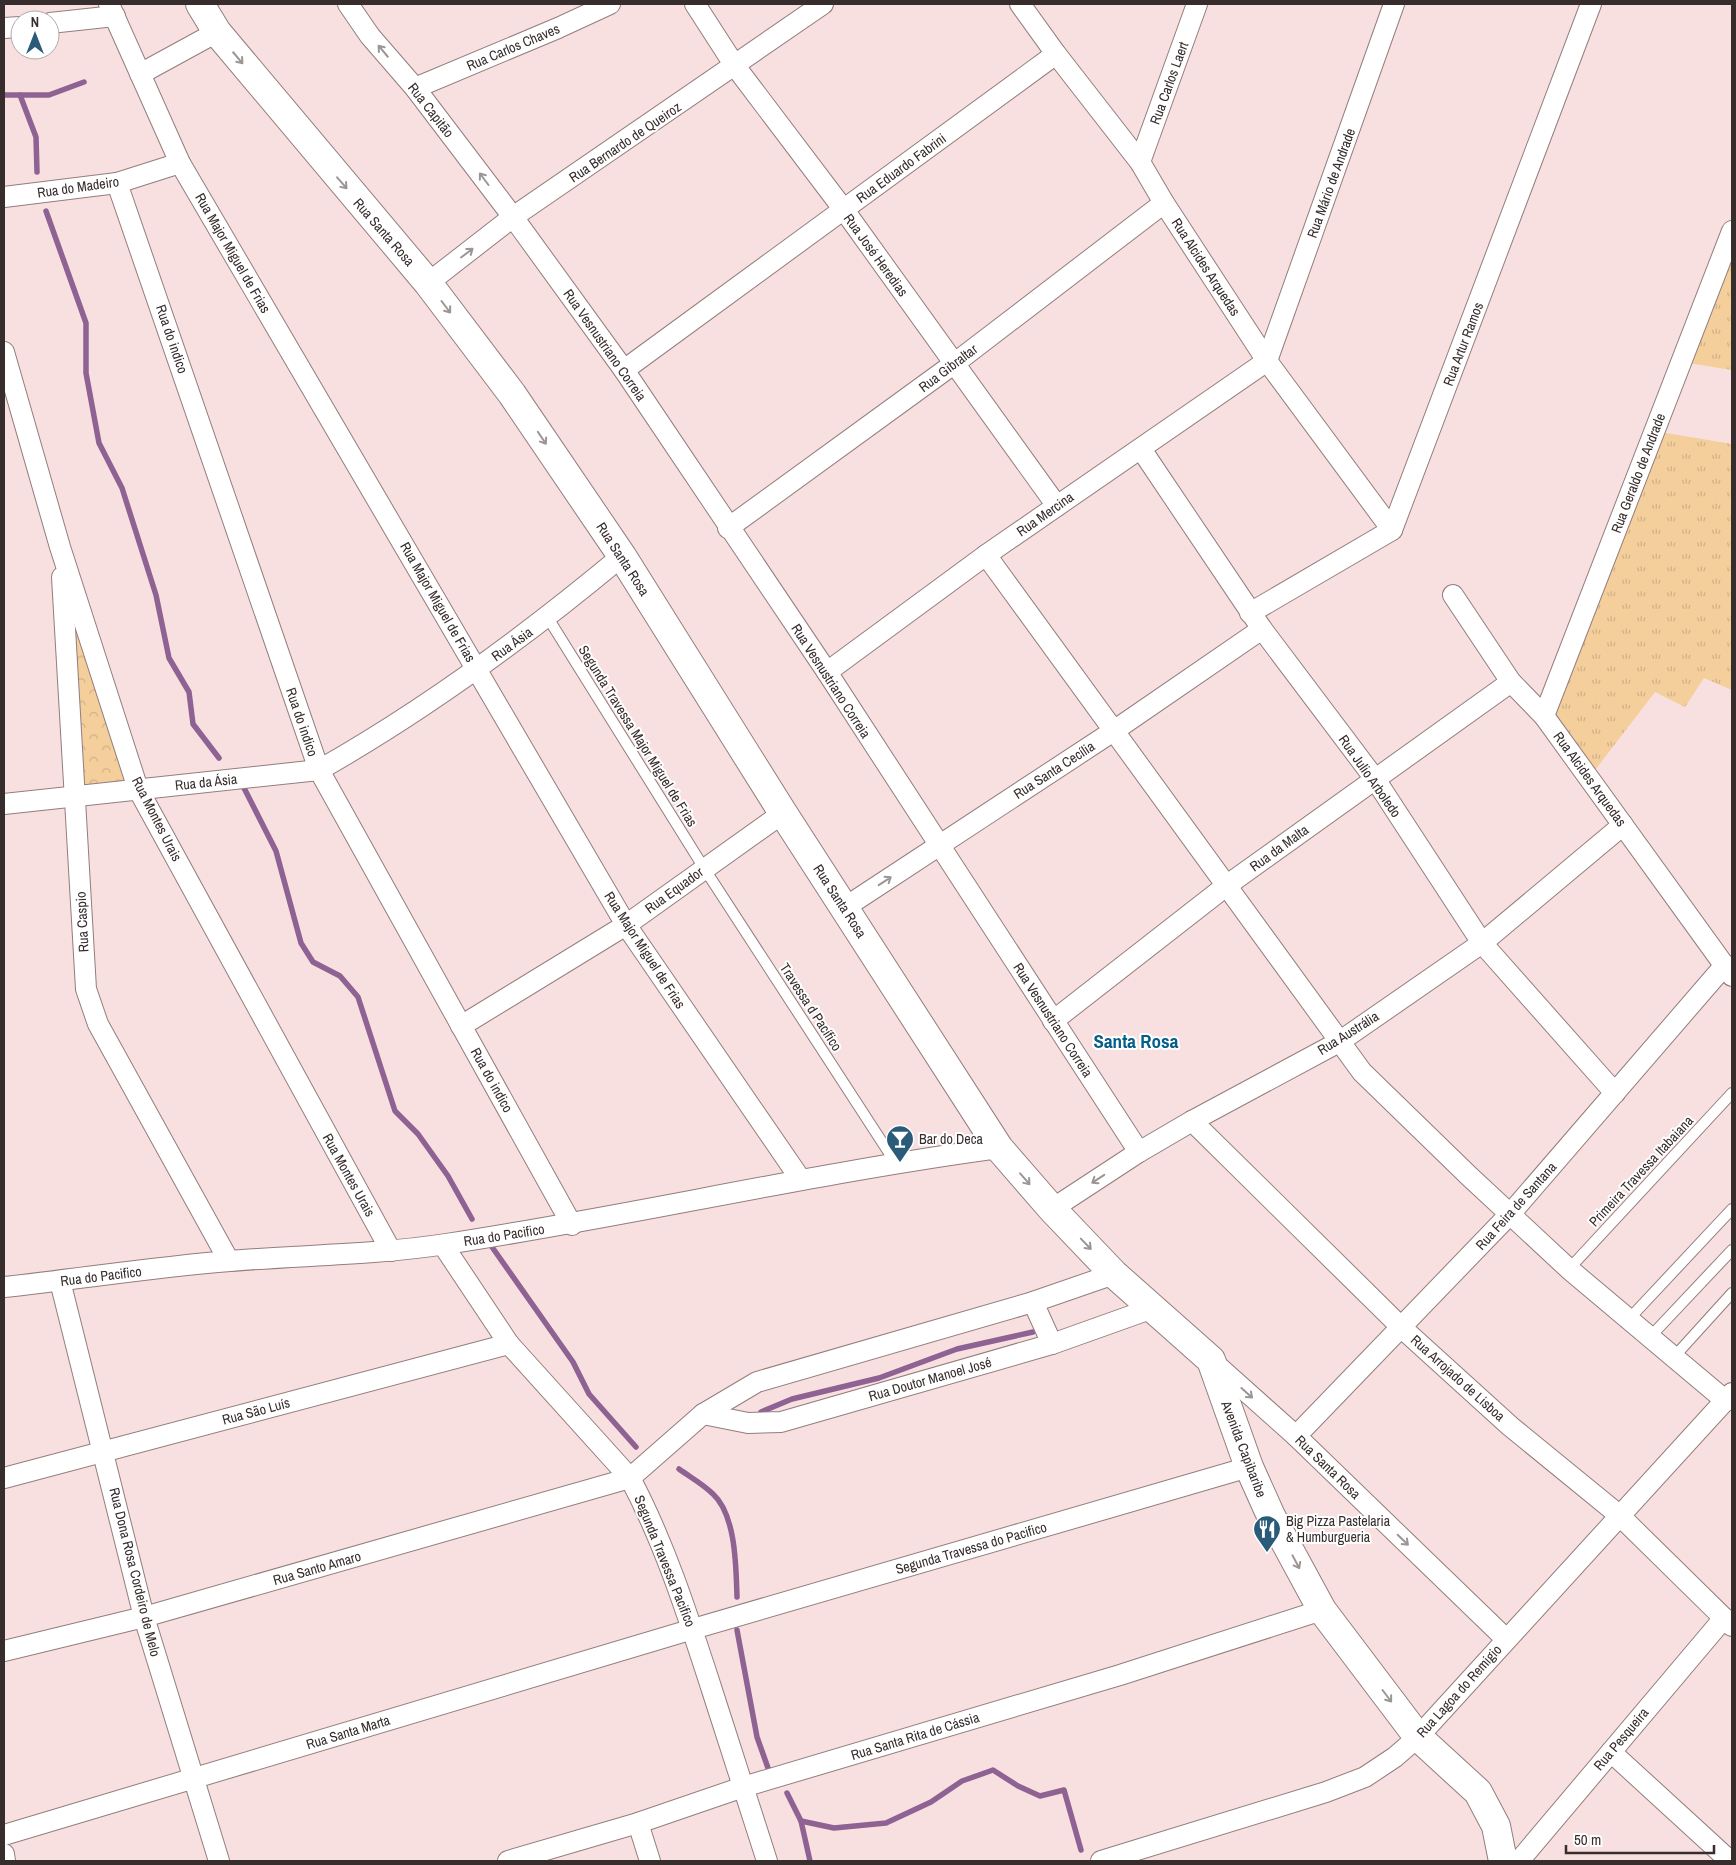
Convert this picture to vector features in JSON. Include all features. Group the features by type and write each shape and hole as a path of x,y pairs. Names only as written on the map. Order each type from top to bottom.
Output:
{"street":[{"name":"Rua Santa Rosa","path":"200,4 217,32 428,283 512,394 622,556 782,813 999,1148 1052,1209"},
{"name":"Rua Capitão","path":"348,4 370,36 415,88 513,217"},
{"name":"Rua Carlos Chaves","path":"415,88 610,4"},
{"name":"Rua José Heredias","path":"695,4 736,66 844,210 1057,506"},
{"name":"Rua Bernardo de Queiroz","path":"428,283 513,217 736,66 823,4"},
{"name":"Rua Alcides Arquedas","path":"1020,4 1056,54 1140,162 1164,203 1267,362 1392,530"},
{"name":"Rua Carlos Laert","path":"1140,162 1197,4"},
{"name":"Rua Mário de Andrade","path":"1267,362 1394,4"},
{"name":"Rua Artur Ramos","path":"1392,530 1591,4"},
{"path":"60,21 112,10"},
{"name":"Rua Major Miguel de Frias","path":"112,10 180,163 626,925 801,1180"},
{"path":"140,74 217,32"},
{"name":"Rua Eduardo Fabrini","path":"624,370 1056,54"},
{"name":"Rua do Madeiro","path":"4,197 117,183 180,163"},
{"name":"Rua do indico","path":"117,183 319,770 572,1224"},
{"name":"Rua Gibraltar","path":"728,528 955,363 1164,203"},
{"name":"Rua Vesnustriano Correia","path":"513,217 624,370 728,528 827,672 938,846 1139,1152"},
{"name":"Rua Geraldo de Andrade","path":"1544,716 1732,231"},
{"name":"Rua Montes Urais","path":"4,352 60,547 138,789 391,1251"},
{"name":"Rua Mercina","path":"827,672 986,555 1267,362"},
{"name":"Rua Julio Arboledo","path":"1141,449 1256,621 1375,779 1482,943 1615,1092"},
{"path":"1256,621 1392,530"},
{"name":"Rua Caspio","path":"60,547 86,981 98,1024 229,1261"},
{"path":"986,555 1362,1072 1468,1176 1570,1268 1650,1337 1729,1397"},
{"name":"Rua Ásia","path":"319,770 358,748 477,670 548,618 622,556"},
{"name":"Rua Alcides Arquedas","path":"1453,595 1511,682 1544,716 1729,970"},
{"name":"Rua Santa Cecília","path":"844,908 1115,730 1256,621"},
{"name":"Rua da Malta","path":"1053,1022 1226,886 1511,682"},
{"name":"Rua da Ásia","path":"4,804 319,770"},
{"name":"Rua Equador","path":"462,1026 626,925 782,813"},
{"name":"Rua Austrália","path":"1052,1209 1192,1120 1339,1042 1482,943 1623,825"},
{"name":"Rua Feira de Santana","path":"1296,1436 1511,1214 1615,1092 1729,970"},
{"name":"Rua Arrojado de Lisboa","path":"1192,1120 1402,1328 1510,1426 1619,1515 1728,1622"},
{"name":"Rua do Pacifico","path":"4,1286 229,1261 391,1251 443,1245 572,1224 895,1162 999,1148"},
{"name":"Avenida Capibaribe","path":"1052,1209 1114,1274 1211,1360 1249,1467 1271,1516 1322,1610 1418,1737 1478,1792 1496,1826 1503,1861"},
{"name":"Segunda Travessa Pacifico","path":"443,1245 509,1344 630,1478 655,1530 693,1629 743,1787"},
{"path":"630,1478 703,1414 757,1382 1033,1302 1114,1274"},
{"name":"Rua Dona Rosa Cordeiro de Melo","path":"60,1281 144,1617 219,1861"},
{"path":"1033,1302 1052,1344"},
{"name":"Rua Doutor Manoel José","path":"703,1414 728,1421 748,1423 781,1422 1052,1344 1153,1308"},
{"name":"Rua São Luís","path":"4,1478 509,1344"},
{"name":"Rua Santa Rosa","path":"1211,1360 1296,1436 1506,1640"},
{"name":"Rua Lagoa do Remigio","path":"1102,1861 1326,1792 1357,1780 1396,1758 1418,1737 1619,1515 1729,1397"},
{"name":"Segunda Travessa do Pacifico","path":"693,1629 1249,1467"},
{"name":"Rua Santo Amaro","path":"4,1651 144,1617 630,1478"},
{"name":"Rua Santa Rita de Cássia","path":"508,1861 638,1823 743,1787 1120,1675 1322,1610"},
{"name":"Rua Pesqueira","path":"1519,1861 1611,1752 1728,1622"},
{"name":"Rua Santa Marta","path":"4,1835 693,1629"},
{"path":"1611,1752 1730,1861"},
{"path":"743,1787 767,1861"},
{"path":"638,1823 650,1861"},
{"path":"4,1854 5,1861"}],"lane":[{"name":"Segunda Travessa Major Miguel de Frias","path":"548,618 704,868"},
{"name":"Travessa d Pacífico","path":"704,868 895,1162"},
{"name":"Primeira Travessa Itabaiana","path":"1570,1268 1732,1093"},
{"path":"1629,1319 1732,1209"},
{"path":"1650,1337 1732,1250"},
{"path":"1674,1356 1732,1293"}],"green space":[{"path":"1732,250 1732,370 1688,363"},
{"path":"1660,432 1732,444 1732,690 1704,678 1685,707 1655,692 1592,774 1549,716"},
{"path":"69,595 126,780 83,786"}],"waterway":[{"path":"4,95 49,95 84,82"},
{"path":"20,95 36,137 37,172"},
{"path":"46,211 86,323 86,373 99,443 122,488 156,595 169,658 189,692 193,724 219,758"},
{"path":"241,782 276,851 301,943 313,962 340,976 358,997 395,1111 418,1134 448,1176 472,1219"},
{"path":"492,1247 573,1362 589,1394 636,1447"},
{"path":"761,1412 792,1399 879,1378 957,1349 1033,1332"},
{"path":"679,1469 701,1484 721,1503 733,1542 737,1597"},
{"path":"737,1630 757,1737 768,1768"},
{"path":"801,1821 834,1828 886,1823 931,1802 962,1781 993,1770 1018,1786 1040,1796 1064,1790 1081,1850"},
{"path":"787,1793 801,1821 810,1861"}],"place":[{"name":"Bar do Deca","path":"900,1163"},
{"name":"Big Pizza Pastelaria & Humburgueria","path":"1267,1553"}],"district":[{"name":"Santa Rosa","path":"1136,1041"}]}
